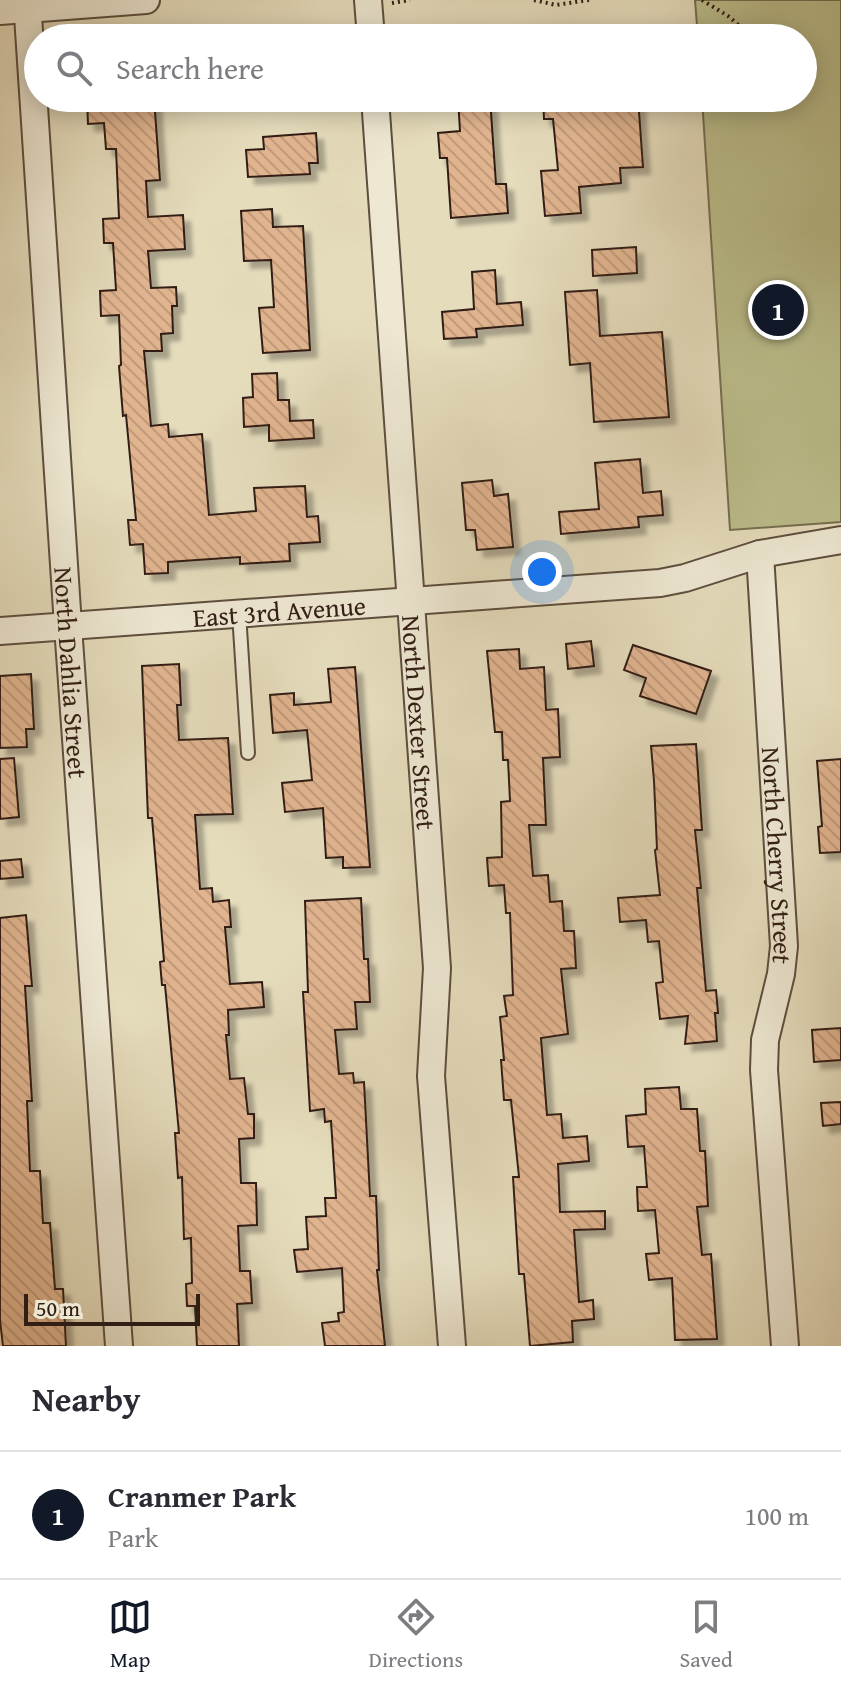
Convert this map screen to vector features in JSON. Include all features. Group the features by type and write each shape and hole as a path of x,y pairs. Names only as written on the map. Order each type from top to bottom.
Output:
{"street":[{"path":"0,11 28,4 146,0"},
{"path":"368,0 370,24"},
{"name":"North Dahlia Street","path":"28,4 29,24"},
{"name":"North Dahlia Street","path":"35,112 119,1346"},
{"name":"North Dexter Street","path":"376,112 437,968 431,1076 452,1346"},
{"name":"East 3rd Avenue","path":"0,631 660,583 707,572 760,554 841,540"},
{"name":"North Cherry Street","path":"760,554 784,938 781,974 765,1040 764,1070 785,1346"}],"lane":[{"path":"239,613 248,753"}],"path":[{"path":"534,0 556,5 589,0"},
{"path":"702,0 737,24"}],"green space":[{"path":"695,0 841,0 841,522 730,530 703,112 817,112 817,24 697,24"}],"building":[{"path":"88,112 155,112 160,180 146,181 148,217 183,215 185,249 148,251 151,288 176,287 177,306 172,306 173,333 161,334 162,351 144,351 151,426 168,424 169,437 202,434 209,515 256,511 254,488 305,486 307,517 318,516 320,542 289,544 290,561 240,564 240,557 168,562 168,573 145,574 143,544 130,545 128,520 136,520 126,415 123,416 119,315 101,316 100,291 116,290 113,243 104,243 103,219 119,218 116,149 106,149 104,123 88,124"},
{"path":"459,112 491,112 496,184 506,184 508,213 451,218 447,158 440,158 438,133 460,131"},
{"path":"544,112 639,112 643,167 620,168 621,183 579,187 581,213 545,216 541,171 558,170 553,119 544,119"},
{"path":"316,133 318,163 309,163 310,174 248,177 246,150 264,149 263,137"},
{"path":"272,209 273,227 303,226 310,350 263,353 259,308 274,307 271,260 244,261 241,211"},
{"path":"636,247 637,273 593,276 592,250"},
{"path":"495,270 497,304 521,302 523,325 476,329 477,337 444,339 442,312 474,309 472,272"},
{"path":"597,290 600,336 662,332 669,417 594,422 590,363 570,365 565,292"},
{"path":"277,373 278,400 289,400 290,421 313,420 314,438 269,441 269,425 244,427 243,398 253,397 252,374"},
{"path":"640,459 643,493 661,491 663,515 638,517 639,527 561,534 559,512 599,509 595,463"},
{"path":"492,480 494,496 508,494 513,547 477,550 475,530 466,530 462,483"},
{"path":"591,641 594,666 568,669 566,644"},
{"path":"633,645 711,671 696,714 640,696 646,678 624,670"},
{"path":"519,649 520,669 544,667 546,710 558,709 560,757 543,758 546,825 529,825 533,876 548,875 550,902 562,901 564,931 574,931 576,968 561,969 568,1034 541,1038 547,1115 561,1114 563,1138 587,1136 589,1161 558,1164 560,1212 605,1211 605,1229 574,1230 579,1302 593,1300 594,1319 572,1321 573,1342 530,1346 524,1274 519,1274 513,1177 519,1177 511,1100 504,1100 501,1060 504,1060 500,1017 507,1016 504,996 513,995 510,913 506,913 504,885 489,886 487,858 502,857 501,802 510,801 508,760 503,760 502,732 495,732 487,651"},
{"path":"179,664 179,740 228,738 233,814 195,815 200,889 212,888 213,902 229,900 231,927 225,927 230,984 262,982 264,1007 228,1010 229,1035 226,1035 230,1079 244,1078 248,1114 254,1114 254,1138 239,1139 241,1183 256,1183 257,1225 238,1226 240,1271 250,1271 252,1303 237,1304 239,1346 197,1346 195,1306 187,1306 186,1284 192,1283 191,1238 184,1239 182,1177 178,1178 175,1133 179,1133 165,985 162,985 160,962 164,961 152,818 148,818 142,666"},
{"path":"355,667 370,867 343,868 343,857 326,858 323,808 285,812 282,783 312,780 307,730 273,733 270,695 294,693 294,705 331,702 328,669"},
{"path":"31,674 34,729 26,729 27,747 0,748 0,676"},
{"path":"696,744 702,830 695,830 701,888 697,888 706,991 716,990 717,1041 685,1044 688,1016 660,1019 656,983 663,982 659,941 648,942 646,920 620,922 618,898 660,895 651,746"},
{"path":"14,758 19,817 0,819 0,759"},
{"path":"841,759 841,852 820,853 818,827 822,826 817,761"},
{"path":"21,859 23,877 0,879 0,861"},
{"path":"361,898 370,1002 355,1002 357,1029 335,1030 339,1074 353,1073 354,1083 364,1082 370,1196 376,1196 377,1270 385,1346 325,1346 322,1323 339,1321 338,1313 344,1312 342,1268 297,1272 294,1250 308,1249 306,1217 326,1216 325,1198 336,1198 331,1121 325,1122 324,1109 310,1111 303,992 308,992 305,901"},
{"path":"26,915 32,986 25,986 32,1101 27,1101 30,1171 40,1171 43,1223 50,1223 55,1289 63,1289 66,1346 3,1346 0,1320 0,918"},
{"path":"841,1028 841,1060 814,1062 812,1030"},
{"path":"679,1087 681,1109 697,1109 700,1151 705,1151 708,1206 697,1207 702,1255 711,1254 717,1339 675,1340 672,1278 649,1280 646,1254 659,1253 655,1210 638,1211 637,1187 647,1187 644,1146 628,1147 626,1116 646,1114 645,1089"},
{"path":"841,1102 841,1124 823,1126 821,1103"}],"place":[{"name":"Cranmer Park","path":"778,310"}]}
